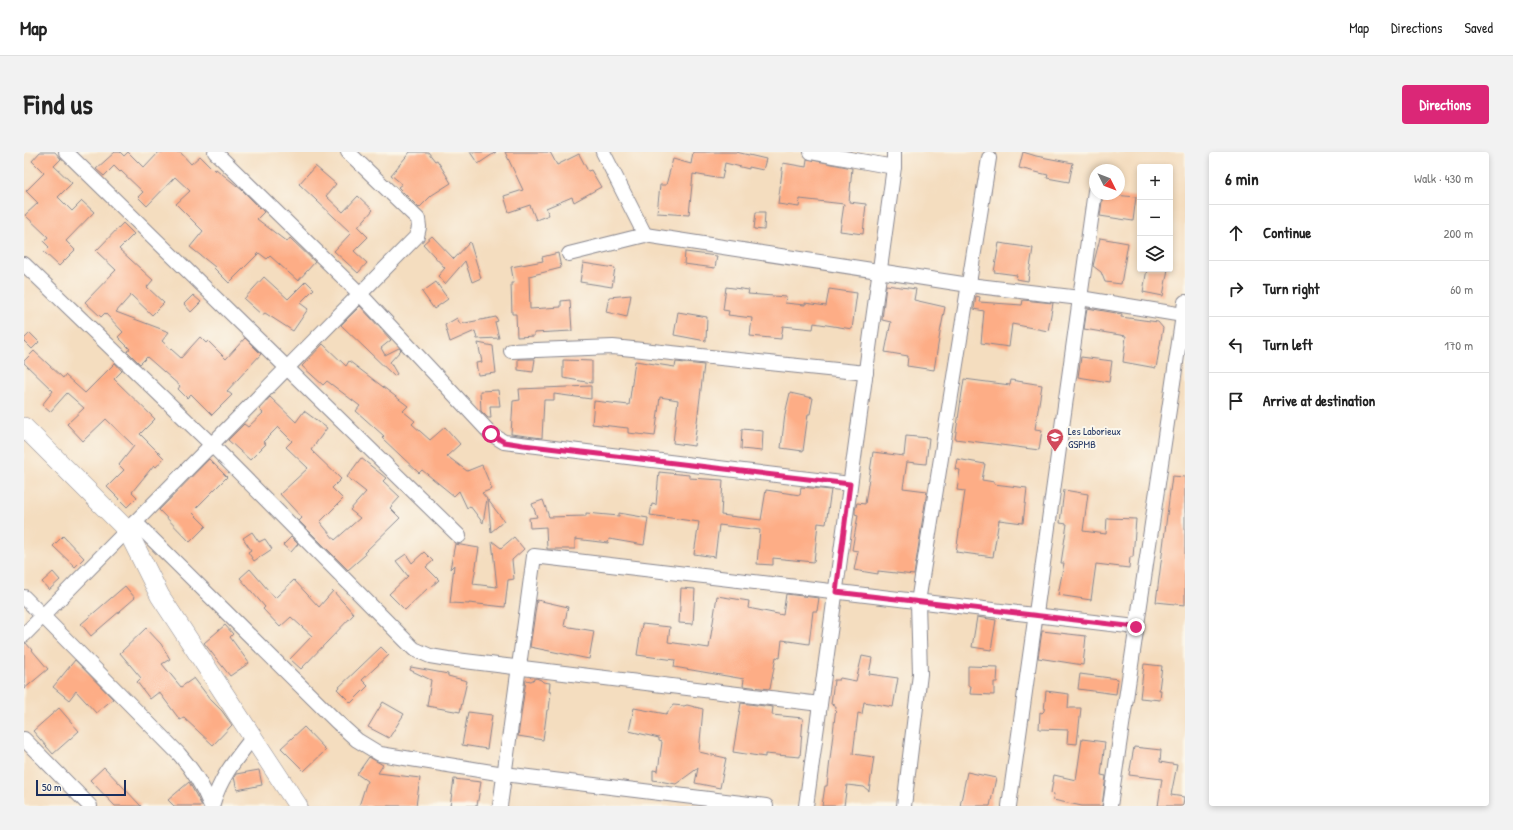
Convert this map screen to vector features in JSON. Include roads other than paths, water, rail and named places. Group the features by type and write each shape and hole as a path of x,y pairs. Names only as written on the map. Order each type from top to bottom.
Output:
{"street":[{"path":"66,152 459,536"},
{"path":"215,152 360,294 491,434 504,442 850,484"},
{"path":"24,635 417,236 419,227 418,219 348,152"},
{"path":"603,152 645,235"},
{"path":"811,152 894,167"},
{"path":"806,806 894,167 894,152"},
{"path":"904,806 920,674 918,602 989,158"},
{"path":"1009,806 1094,200"},
{"path":"569,254 645,235 969,285 1184,309 1110,806"},
{"path":"24,264 211,444 414,649 430,656 518,668 820,704"},
{"path":"511,350 613,347 866,373"},
{"path":"24,427 357,740 380,754 504,774 766,806"},
{"path":"131,526 160,596 298,806"},
{"path":"500,806 534,556 1136,627"},
{"path":"24,597 179,754 194,772 204,788 212,806 217,789 252,737"},
{"path":"24,739 90,806"}],"place":[{"name":"Les Laborieux GSPMB","path":"1055,452"}]}
